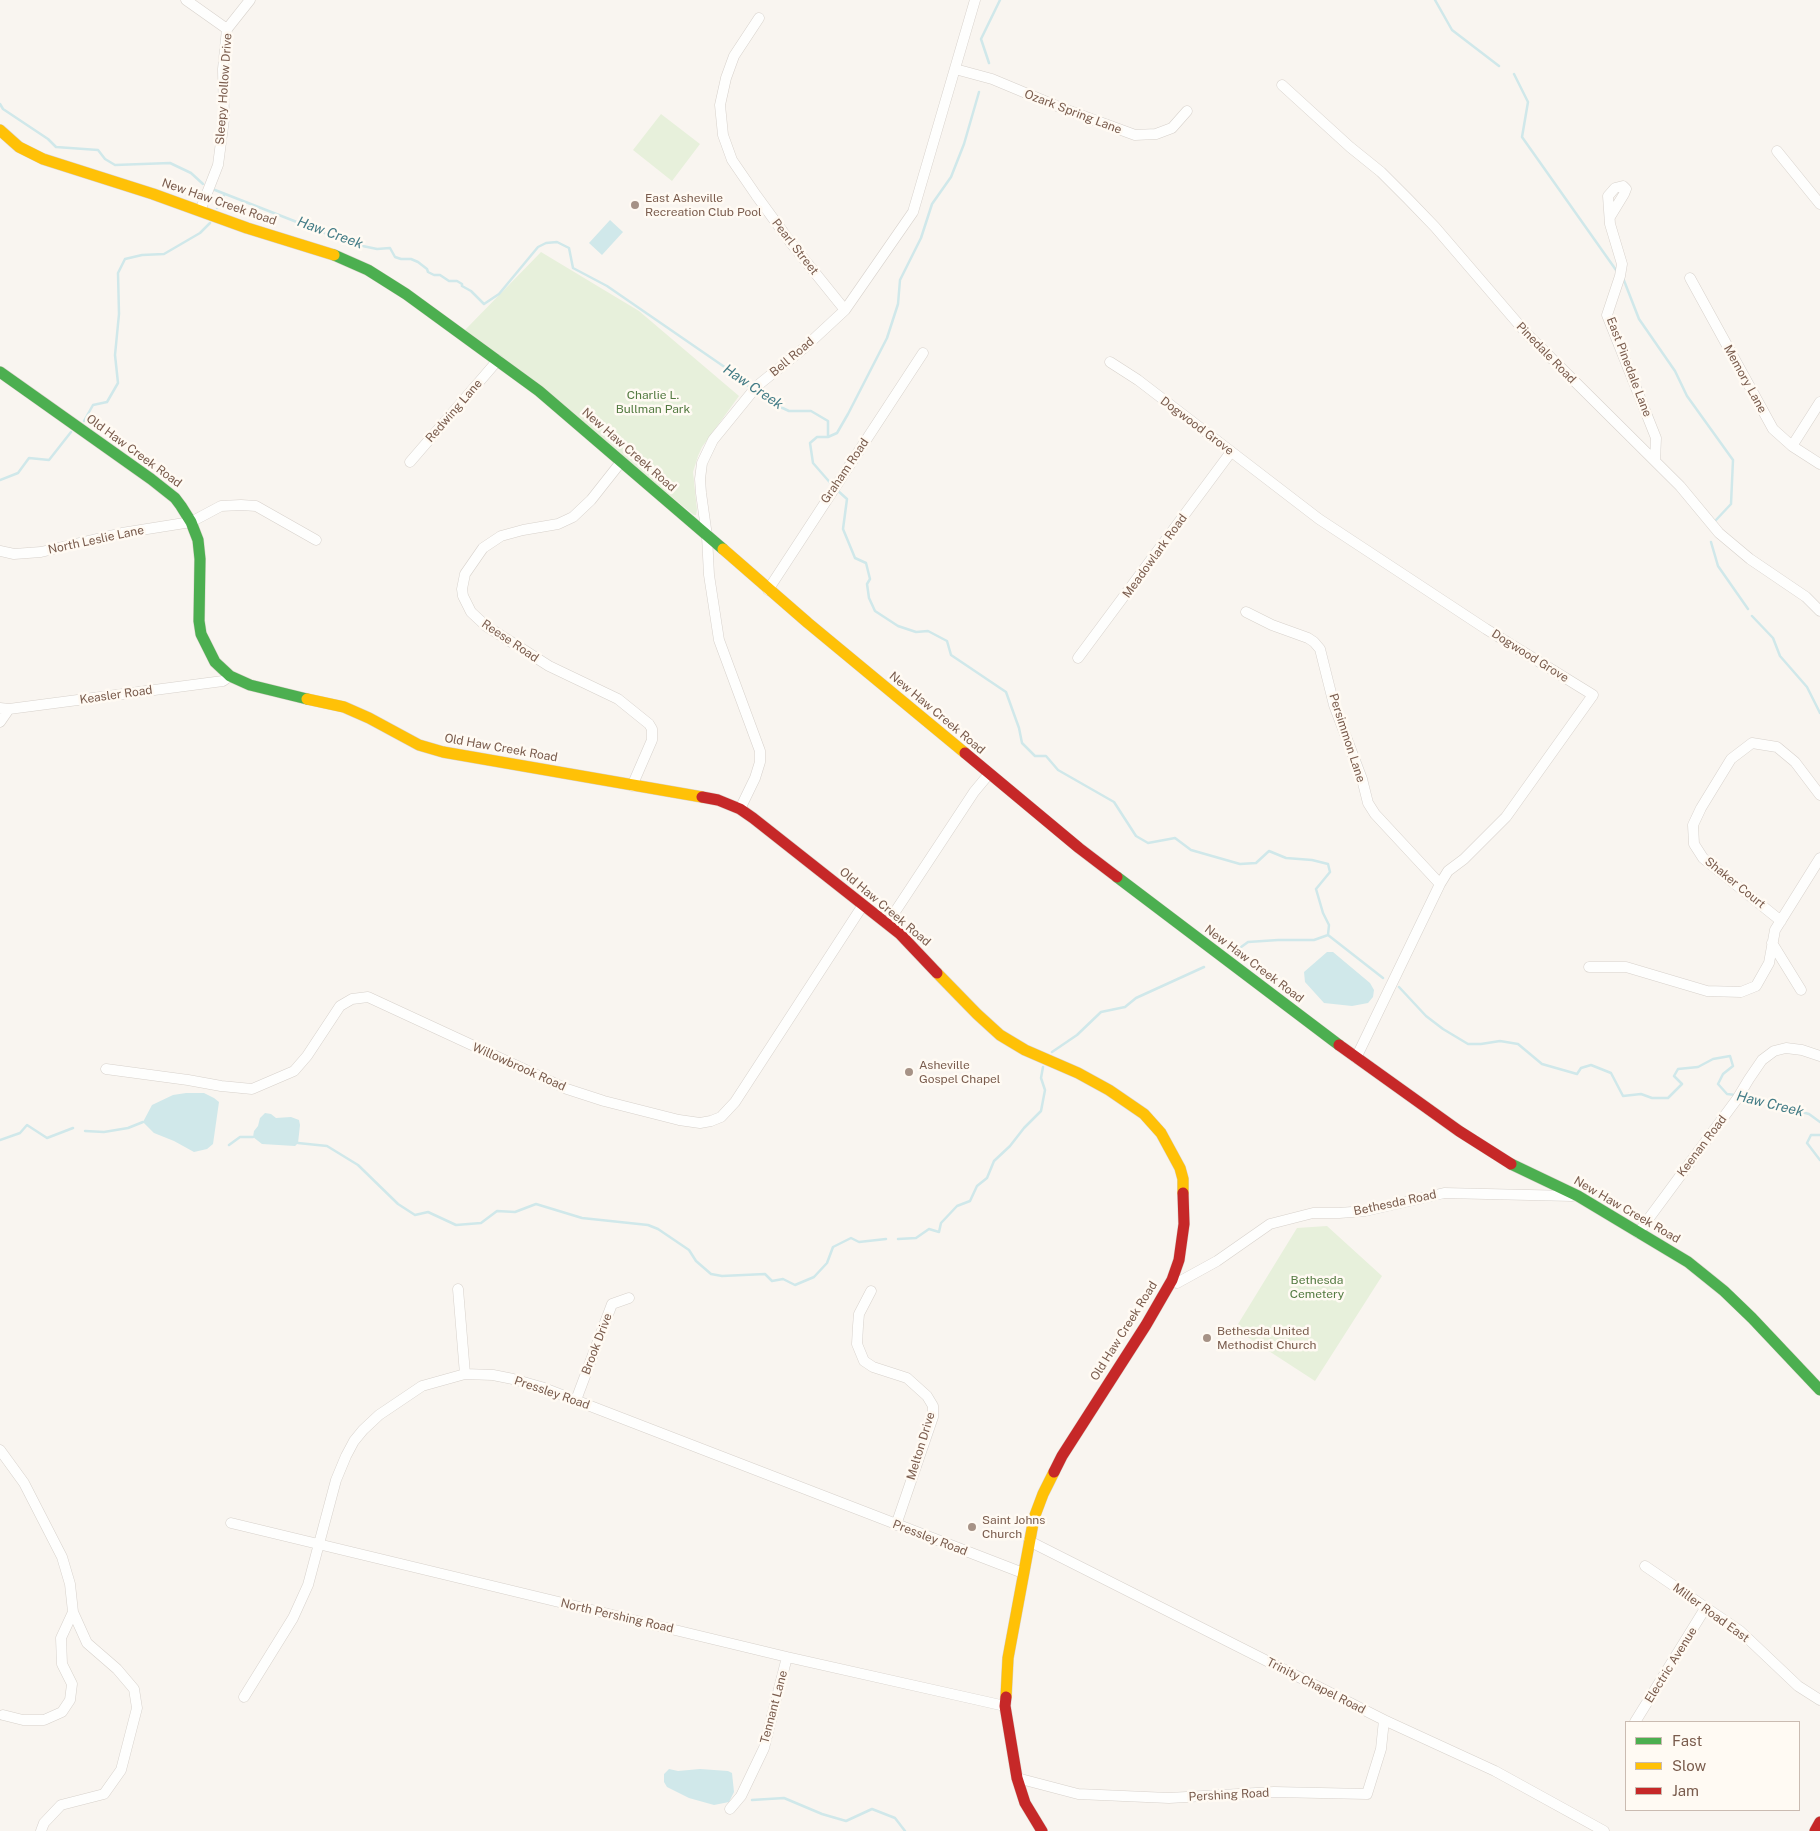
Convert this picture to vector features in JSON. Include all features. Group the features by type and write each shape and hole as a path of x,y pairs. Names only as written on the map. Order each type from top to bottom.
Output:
{"street":[{"path":"186,0 227,29"},
{"name":"Sleepy Hollow Drive","path":"200,211 218,165 224,119 223,69 227,29 250,0"},
{"name":"Bell Road","path":"740,809 755,778 760,762 760,751 719,640 709,575 707,536 700,479 702,464 713,440 754,390 845,310 913,212 975,0"},
{"name":"Pearl Street","path":"759,18 734,56 726,78 720,106 723,135 732,160 756,195 790,243 845,310"},
{"name":"Ozark Spring Lane","path":"955,69 992,79 1064,109 1135,135 1156,134 1172,128 1187,111"},
{"name":"Pinedale Road","path":"1282,85 1350,147 1381,172 1408,199 1435,227 1527,334 1680,486 1727,541 1750,560 1806,597 1820,611"},
{"name":"New Haw Creek Road","path":"0,130 19,147 43,159 335,255 368,270 406,294 538,391 768,590 1079,848 1356,1058 1478,1144 1533,1175 1578,1196 1688,1262 1707,1276 1752,1318 1820,1390"},
{"path":"1777,151 1820,204"},
{"name":"East Pinedale Lane","path":"1610,217 1614,240 1622,264 1607,315 1656,438 1655,461"},
{"name":"Memory Lane","path":"1690,278 1773,429 1792,446 1820,464"},
{"name":"Graham Road","path":"768,590 923,353"},
{"name":"Redwing Lane","path":"410,462 498,360"},
{"name":"Dogwood Grove","path":"1110,362 1138,380 1283,493 1356,544 1486,630 1593,695 1506,817 1474,850 1448,872 1440,884 1356,1058"},
{"name":"Old Haw Creek Road","path":"0,372 175,498 191,522 200,550 199,606 201,634 210,654 230,676 250,685 344,707 369,718 410,741 443,752 718,800 740,809 864,904 926,960 976,1014 1000,1035 1025,1050 1102,1085 1144,1114 1165,1138 1180,1168 1183,1179 1184,1224 1182,1245 1172,1280 1051,1476 1037,1507 1023,1573 1008,1658 1005,1706 1017,1778 1025,1803 1042,1831"},
{"path":"1792,446 1820,402"},
{"name":"Meadowlark Road","path":"1078,658 1231,452"},
{"name":"Reese Road","path":"622,462 591,500 573,517 558,524 501,536 483,548 465,574 462,589 463,596 471,612 486,626 549,666 618,699 649,724 652,729 652,740 632,786"},
{"name":"North Leslie Lane","path":"0,551 14,554 41,552 122,532 191,522 221,506 256,506 316,540"},
{"name":"Persimmon Lane","path":"1246,612 1264,622 1308,638 1320,649 1334,704 1362,779 1368,803 1375,814 1440,884"},
{"name":"Keasler Road","path":"5,709 223,681 230,676"},
{"path":"0,722 5,709"},
{"name":"Shaker Court","path":"1781,921 1703,858 1694,844 1693,825 1701,808 1731,759 1752,743 1777,747 1795,762 1820,795"},
{"path":"887,924 974,792 989,774"},
{"path":"1589,967 1626,967 1707,991 1741,992 1756,986 1769,963 1774,930 1820,858"},
{"name":"Willowbrook Road","path":"106,1069 252,1089 294,1070 306,1056 340,1006 352,999 368,997 559,1086 604,1101 679,1120 706,1123 721,1117 735,1102 864,904"},
{"path":"1772,943 1801,990"},
{"name":"Keenan Road","path":"1638,1233 1737,1100 1762,1060 1774,1051 1786,1048 1793,1048 1820,1056"},
{"name":"Bethesda Road","path":"1172,1280 1176,1283 1217,1261 1270,1224 1313,1213 1365,1211 1444,1193 1578,1196"},
{"path":"458,1289 465,1374"},
{"name":"Melton Drive","path":"871,1291 859,1314 857,1344 859,1353 864,1361 874,1367 908,1378 928,1396 933,1406 932,1417 896,1525"},
{"name":"Brook Drive","path":"576,1400 612,1304 630,1298"},
{"name":"Pressley Road","path":"244,1696 293,1618 308,1585 336,1480 354,1441 363,1430 401,1398 422,1386 465,1374 492,1375 541,1387 1023,1573"},
{"path":"0,1450 24,1483 62,1557 70,1584 73,1612 87,1643 117,1669 134,1689 137,1708 121,1770 104,1794 61,1805 44,1823 41,1831"},
{"name":"North Pershing Road","path":"230,1523 787,1657 1005,1706"},
{"name":"Trinity Chapel Road","path":"1029,1541 1384,1720 1495,1770 1604,1831"},
{"name":"Miller Road East","path":"1645,1566 1740,1631 1798,1686 1820,1700"},
{"name":"Electric Avenue","path":"1636,1721 1706,1607"},
{"path":"4,1715 23,1720 44,1720 62,1712 70,1700 72,1684 62,1664 61,1638 73,1612"},
{"name":"Tennant Lane","path":"730,1809 741,1796 764,1748 787,1657"},
{"name":"Pershing Road","path":"1017,1778 1078,1794 1169,1798 1274,1792 1367,1794 1381,1749 1384,1720"},
{"path":"1814,1831 1820,1822"}],"green space":[{"path":"661,114 700,144 672,181 633,150"},
{"name":"Charlie L. Bullman Park","path":"541,252 639,311 739,396 702,447 698,456 693,472 696,515 465,330"},
{"name":"Bethesda Cemetery","path":"1327,1226 1382,1276 1315,1381 1235,1329 1297,1228"}],"water":[{"path":"610,220 623,232 602,255 589,243"},
{"path":"1327,952 1333,952 1370,983 1374,990 1373,997 1368,1003 1352,1006 1324,1003 1305,982 1304,972"},
{"path":"204,1093 219,1102 213,1144 207,1149 194,1152 154,1133 143,1122 152,1105 173,1095"},
{"path":"265,1113 271,1114 276,1118 291,1117 299,1120 298,1143 295,1146 262,1144 253,1137 260,1118"},
{"path":"669,1769 678,1771 700,1769 728,1771 732,1773 734,1792 729,1802 714,1805 689,1798 667,1787 664,1782 664,1774"}],"waterway":[{"path":"989,63 981,39 1000,0"},
{"path":"1435,0 1452,30 1499,66"},
{"path":"1514,74 1528,102 1522,137 1616,270"},
{"path":"833,486 813,463 810,443 817,437 828,437 837,433 887,338 898,304 900,280 921,238 932,204 951,177 964,144 979,92"},
{"name":"Haw Creek","path":"0,104 3,109 48,139 56,147 98,150 105,159 115,165 170,163 191,173 203,184"},
{"name":"Haw Creek","path":"215,190 353,244 377,249 390,248 395,257 411,259 418,262 434,275 440,275 449,281 457,281 484,304 499,294 538,247 546,243 557,242 569,248 573,268 607,286 726,368 752,389"},
{"path":"217,208 224,195"},
{"path":"84,421 93,405 107,402 118,383 115,355 119,314 118,273 125,259 142,255 164,254 200,233 210,223"},
{"path":"1623,278 1639,319 1675,371 1687,396 1733,460 1731,504 1716,520"},
{"name":"Haw Creek","path":"757,392 774,404 789,411 811,411 828,421 828,437"},
{"path":"0,480 18,473 29,458 49,460 71,432"},
{"name":"Haw Creek","path":"837,490 847,499 843,529 855,558 866,563 870,579 867,584 869,598 875,611 898,626 916,632 928,631 947,641 951,655 1006,692 1019,728 1022,743 1035,756 1046,756 1058,770 1114,802 1136,836 1148,843 1175,838 1191,850 1240,864 1256,863 1269,851 1286,858 1312,860 1328,864 1330,872 1316,889 1323,913 1329,925 1328,935"},
{"path":"1711,542 1718,566 1748,609"},
{"path":"1752,616 1773,638 1780,656 1807,687 1820,713"},
{"name":"Haw Creek","path":"1328,935 1383,978"},
{"path":"1237,950 1248,942 1314,940 1328,935"},
{"path":"1052,1052 1077,1035 1101,1012 1125,1007 1136,998 1204,967"},
{"name":"Haw Creek","path":"1399,987 1426,1016 1468,1044 1500,1041 1518,1044 1542,1064 1577,1074 1581,1068 1591,1065 1611,1073 1623,1096 1641,1094 1652,1098 1668,1098 1682,1084 1674,1076 1678,1069 1698,1067 1713,1059 1730,1056 1733,1066 1723,1074 1718,1084 1727,1094 1736,1095"},
{"path":"898,1239 916,1238 929,1229 939,1232 941,1223 957,1206 970,1201 977,1186 987,1178 994,1161 1041,1111 1045,1090 1041,1078 1043,1067"},
{"name":"Haw Creek","path":"1743,1096 1809,1114 1820,1122"},
{"path":"85,1131 104,1132 128,1128 143,1122"},
{"path":"0,1140 20,1133 27,1125 47,1138 73,1128"},
{"name":"Haw Creek","path":"1820,1135 1811,1135 1807,1143 1820,1160"},
{"path":"229,1145 240,1137 253,1137"},
{"path":"298,1143 327,1146 358,1165 398,1204 415,1215 428,1212 456,1225 481,1223 497,1211 515,1212 536,1204 582,1218 648,1225 658,1229 689,1250 696,1261 711,1274 722,1276 765,1274 772,1281 783,1279 795,1285 814,1277 827,1263 833,1247 851,1238 859,1242 886,1239"},
{"path":"752,1800 784,1798 822,1814 846,1821 872,1809 895,1818 905,1831"}],"traffic: fast":[{"path":"334,255 368,270 406,294 539,391 723,549"},
{"path":"0,372 151,479 175,498 181,506 191,522 198,540 200,559 199,621 201,634 215,662 230,676 250,685 307,699"},
{"path":"1117,877 1339,1045"},
{"path":"1511,1164 1578,1196 1688,1262 1724,1291 1752,1318 1820,1390"}],"traffic: slow":[{"path":"0,130 19,147 43,159 153,194 247,228 334,255"},
{"path":"723,549 808,623 965,753"},
{"path":"307,699 344,707 419,745 443,752 702,797"},
{"path":"937,973 1000,1035 1025,1050 1078,1073 1109,1090 1144,1114 1161,1133 1180,1168 1183,1179 1183,1193"},
{"path":"1006,1697 1008,1658 1034,1518 1054,1472"}],"traffic: jam":[{"path":"965,753 1079,848 1117,877"},
{"path":"702,797 718,800 740,809 753,818 900,934 937,973"},
{"path":"1339,1045 1459,1131 1511,1164"},
{"path":"1054,1472 1062,1456 1146,1325 1172,1280 1179,1260 1184,1224 1183,1193"},
{"path":"1006,1697 1005,1706 1017,1778 1025,1803 1042,1831"},
{"path":"1815,1831 1820,1822"}],"place":[{"name":"East Asheville Recreation Club Pool","path":"635,205"},
{"name":"Asheville Gospel Chapel","path":"909,1072"},
{"name":"Bethesda United Methodist Church","path":"1207,1338"},
{"name":"Saint Johns Church","path":"972,1527"}]}
